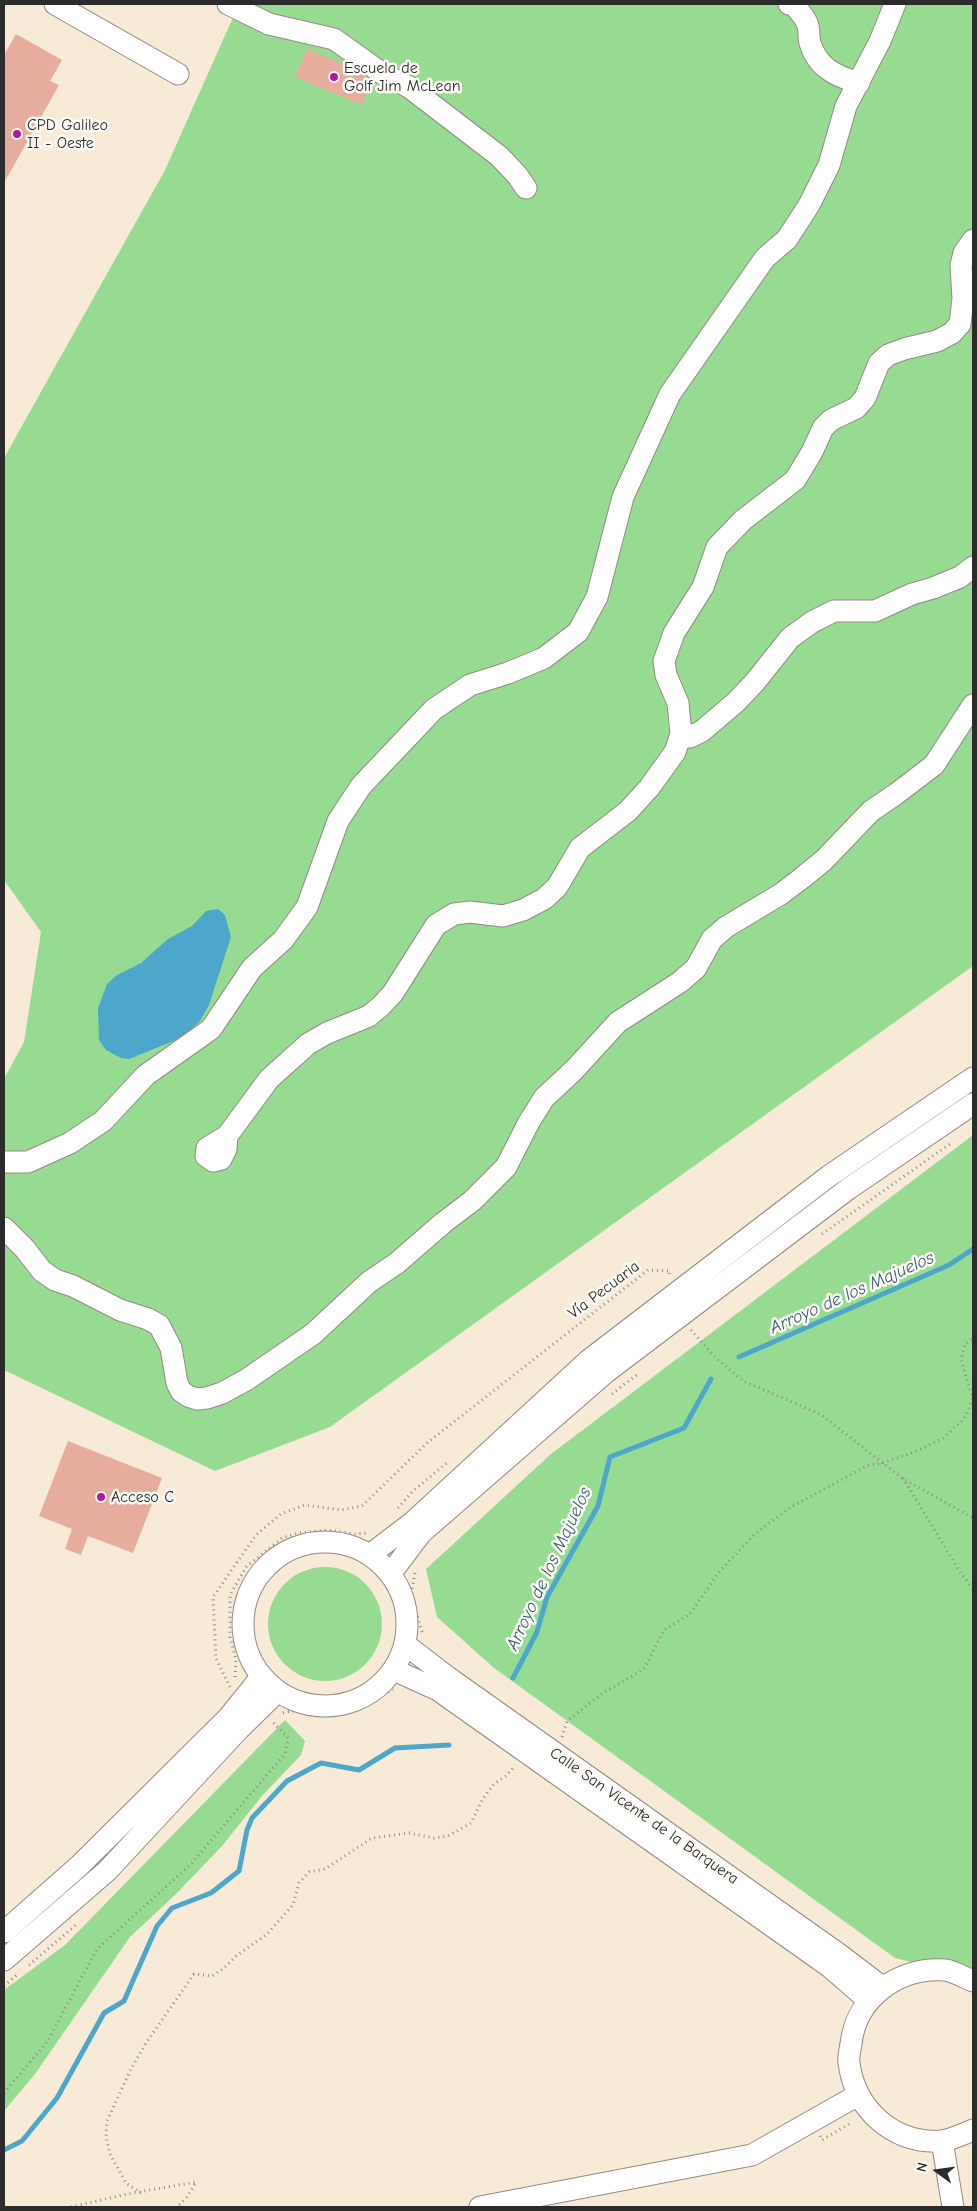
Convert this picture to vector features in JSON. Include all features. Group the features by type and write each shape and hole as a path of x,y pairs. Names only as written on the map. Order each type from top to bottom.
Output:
{"street":[{"path":"55,4 178,74"},
{"path":"228,4 269,24 334,39 383,74 409,87 499,156 517,175 526,188"},
{"path":"789,4 793,4 808,25 809,40 816,58 824,67 842,78 859,83"},
{"path":"4,1162 28,1162 70,1143 103,1120 146,1074 211,1029 252,968 283,940 307,907 338,821 362,786 434,709 470,684 508,673 544,658 578,632 597,596 623,498 670,394 765,258 787,239 809,205 829,165 846,106 880,41 895,4"},
{"path":"227,1136 270,1079 308,1044 327,1033 369,1016 381,1006 393,993 436,925 454,914 470,912 502,916 523,910 544,899 557,886 580,848 628,811 649,788 675,752 681,734 678,703 666,675 664,660 674,633 702,587 717,547 743,520 795,480 812,452 823,428 831,420 856,408 865,398 879,363 888,355 937,341 952,333 960,324 963,299 961,264 964,253 973,240"},
{"path":"681,734 690,737 702,731 736,702 755,682 790,638 812,622 834,611 875,611 912,594 960,577 973,567"},
{"path":"4,1228 25,1249 42,1271 55,1280 73,1286 120,1310 148,1319 159,1325 171,1348 177,1383 181,1391 188,1396 197,1398 208,1398 222,1393 246,1380 313,1334 364,1287 397,1263 443,1223 472,1201 506,1167 529,1122 544,1098 574,1070 618,1022 680,982 696,968 712,939 726,927 781,894 802,878 824,860 871,811 934,765 973,705"},
{"path":"371,1554 412,1522 588,1360 679,1316 829,1176 973,1078"},
{"path":"391,1573 421,1534 605,1373 848,1189 973,1104"},
{"path":"335,1541 371,1554 391,1573 402,1592 415,1642 394,1670 368,1696 338,1706 303,1704 277,1692 261,1677 249,1657 242,1623 250,1590 258,1575 276,1557 305,1543 335,1541"},
{"name":"Calle San Vicente de la Barquera","path":"415,1642 557,1755 832,1949 875,1994"},
{"name":"Calle San Vicente de la Barquera","path":"394,1670 438,1690 830,1967 875,1994"},
{"path":"4,1932 79,1866 228,1718 261,1677"},
{"path":"4,1960 107,1871 239,1729 277,1692"},
{"path":"973,1981 946,1970 909,1973 875,1994 853,2028 848,2062 858,2095 869,2111 890,2129 915,2139 942,2141 973,2130"},
{"path":"480,2207 752,2155 858,2095"},
{"path":"942,2141 953,2207"}],"path":[{"path":"822,1234 957,1139"},
{"name":"Vía Pecuaria","path":"226,1695 230,1687 216,1659 213,1597 256,1535 281,1514 304,1505 341,1510 362,1506 428,1443 648,1270 670,1272 679,1316"},
{"path":"679,1316 700,1326"},
{"path":"679,1316 685,1337"},
{"path":"679,1316 715,1357 743,1381 820,1414 902,1478 973,1518"},
{"path":"557,1755 566,1721 604,1693 644,1669 664,1630 690,1614 718,1573 755,1534 791,1507 867,1466 883,1463 917,1451 943,1438 964,1419 973,1399 961,1360 965,1344 973,1338"},
{"path":"609,1396 639,1373"},
{"path":"902,1478 960,1572 973,1589"},
{"path":"415,1642 411,1595 416,1568"},
{"path":"277,1715 293,1710 320,1714 344,1712 369,1702 394,1688 401,1691"},
{"path":"4,2093 47,2042 97,1949 190,1865 285,1754 288,1738 269,1718"},
{"path":"142,2193 126,2183 110,2154 106,2137 107,2121 131,2068 194,1974 212,1976 266,1935 293,1905 299,1883 309,1872 325,1869 372,1838 409,1833 434,1838 448,1836 471,1823 482,1800 494,1784 506,1776 516,1764 508,1759"},
{"path":"813,2121 822,2140 852,2122"},
{"path":"71,2207 196,2182 188,2198 177,2207"}],"green space":[{"path":"239,4 973,4 973,966 330,1427 215,1471 4,1370 4,1079 24,1042 41,932 4,880 4,458 165,170"},
{"path":"973,1135 973,1977 895,1958 494,1668 437,1617 426,1569 551,1454"},
{"path":"325,1567 347,1571 365,1584 378,1602 382,1624 378,1646 365,1664 347,1677 325,1681 303,1677 285,1664 272,1646 268,1624 272,1602 285,1584 303,1571"},
{"path":"285,1720 305,1741 301,1755 261,1797 223,1845 176,1894 130,1937 35,2074 4,2111 4,1990 65,1945"}],"water":[{"path":"218,909 225,915 231,937 209,1005 200,1021 181,1038 129,1059 121,1058 106,1050 99,1040 98,1008 107,984 117,975 141,963 168,939 192,926 206,911"}],"building":[{"name":"CPD Galileo II - Oeste","path":"16,34 62,60 50,81 59,85 4,183 4,55"},
{"name":"Escuela de Golf Jim McLean","path":"307,49 353,68 371,81 362,105 295,77"},
{"name":"Acceso C","path":"68,1441 162,1478 133,1553 88,1536 81,1555 65,1549 72,1529 39,1516"}],"waterway":[{"name":"Arroyo de los Majuelos","path":"739,1357 949,1265 973,1249"},
{"name":"Arroyo de los Majuelos","path":"513,1678 537,1632 547,1597 598,1506 610,1457 684,1428 711,1379"},
{"name":"Arroyo de los Majuelos","path":"4,2150 22,2141 57,2098 104,2013 124,2001 157,1926 172,1908 211,1893 239,1871 247,1830 252,1818 287,1781 321,1763 359,1770 395,1748 449,1745"}],"place":[{"name":"Escuela de Golf Jim McLean","path":"334,77"},
{"name":"CPD Galileo II - Oeste","path":"17,134"},
{"name":"Acceso C","path":"101,1497"}]}
